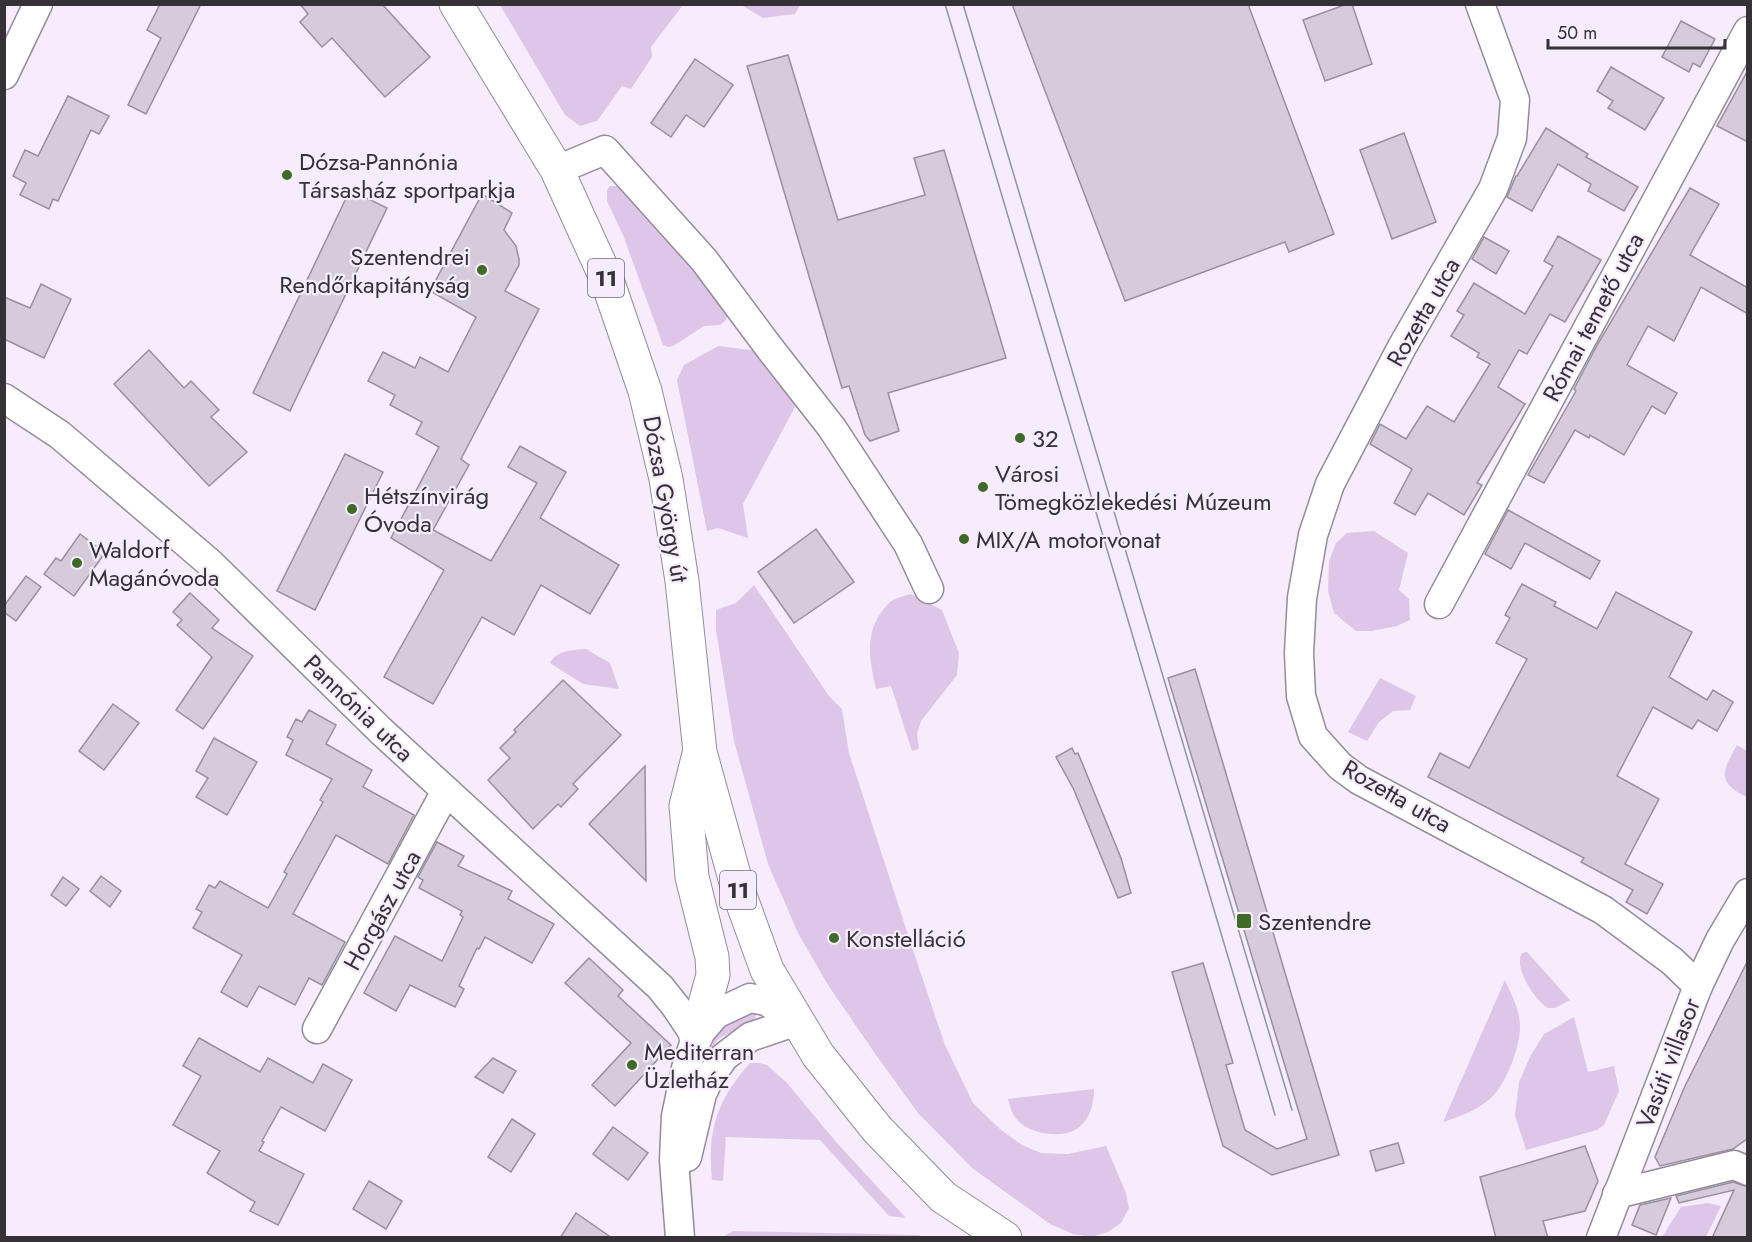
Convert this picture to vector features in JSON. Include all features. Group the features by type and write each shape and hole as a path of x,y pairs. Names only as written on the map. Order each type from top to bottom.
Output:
{"main road":[{"name":"Dózsa György út","path":"456,4 557,170 607,280 645,391 666,479 682,581 700,752 739,893 767,970 796,1021"},
{"path":"696,1038 713,975 711,957 692,877 686,806 700,752"},
{"name":"11","path":"796,1021 818,1055 877,1129 943,1197 1005,1238"}],"street":[{"path":"4,75 38,4"},
{"name":"Rozetta utca","path":"1480,4 1515,100 1512,138 1493,189 1402,347 1330,484 1313,535 1302,598 1299,653 1301,696 1313,736 1326,751 1359,780 1603,910 1672,961 1698,986"},
{"name":"Római temető utca","path":"1439,604 1748,31"},
{"path":"557,170 605,150 704,260 832,428 908,544 929,589"},
{"name":"Pannónia utca","path":"4,398 60,435 211,564 381,731 660,987 696,1038"},
{"name":"Horgász utca","path":"317,1029 446,791"},
{"name":"Vasúti villasor","path":"1601,1238 1698,986 1720,940 1748,893"},
{"path":"680,1238 674,1160 676,1116 686,1068 696,1038 716,1014 750,998 766,1001 796,1021"},
{"path":"678,1203 691,1136 702,1094 710,1077 724,1057 750,1037 796,1021"},
{"path":"1617,1194 1743,1163"}],"shaded area":[{"path":"500,5 683,5 651,47 652,57 631,89 622,86 597,121 580,126 565,115"},
{"path":"741,5 800,5 795,14 763,18"},
{"path":"610,186 617,186 625,191 657,231 699,275 728,314 726,320 720,325 704,326 673,346 663,345 623,235 607,201 607,190"},
{"path":"718,346 751,350 780,373 790,391 795,407 743,504 748,538 718,528 707,531 677,380 684,365"},
{"path":"1374,531 1408,553 1399,590 1409,599 1410,620 1397,626 1372,631 1356,631 1334,613 1328,591 1329,561 1336,543 1347,533"},
{"path":"754,585 829,696 842,709 849,753 913,950 945,1045 973,1103 1001,1130 1022,1145 1041,1153 1068,1154 1106,1146 1126,1193 1129,1208 1121,1223 1108,1232 1091,1237 1073,1234 1050,1224 972,1168 918,1113 828,985 798,933 768,864 734,741 716,630 716,610 736,603"},
{"path":"911,594 942,610 959,653 957,675 921,721 917,734 919,749 912,751 891,686 876,689 870,654 872,633 881,613 891,601"},
{"path":"586,649 610,663 619,689 583,684 550,663 561,653"},
{"path":"1380,678 1416,696 1410,710 1393,711 1379,722 1367,741 1348,732"},
{"path":"1737,745 1747,751 1747,797 1726,781 1726,768"},
{"path":"1527,952 1570,1000 1555,1008 1548,1008 1537,998 1520,967 1522,953"},
{"path":"1505,980 1520,1024 1516,1052 1508,1073 1498,1090 1482,1105 1443,1122"},
{"path":"751,1011 756,1015 755,1020 718,1039 702,1062 707,1038 722,1026"},
{"path":"1574,1017 1588,1072 1614,1066 1619,1091 1604,1125 1597,1130 1526,1150 1515,1115 1519,1082 1544,1034"},
{"path":"750,1063 767,1065 787,1083 837,1143 906,1218 889,1216 820,1140 726,1137 723,1181 712,1180 711,1146 717,1117 729,1090"},
{"path":"1094,1089 1088,1117 1075,1130 1060,1134 1034,1131 1020,1123 1008,1099"},
{"path":"1708,1203 1721,1206 1706,1237 1662,1237 1681,1207"},
{"path":"733,1231 919,1235 923,1237 723,1237"}],"building":[{"path":"160,4 201,4 146,114 128,105 161,38 147,30"},
{"path":"300,4 382,4 430,57 385,97 332,38 322,47 300,22 308,14"},
{"path":"1012,4 1248,4 1334,234 1289,252 1285,242 1125,301"},
{"path":"1352,4 1372,64 1325,81 1303,20"},
{"path":"1681,21 1715,39 1700,67 1693,63 1689,72 1662,57"},
{"path":"788,55 838,220 925,195 914,158 944,150 1006,358 888,393 899,431 870,441 865,435 849,386 842,388 747,66"},
{"path":"695,59 733,85 704,127 686,115 671,137 651,123"},
{"path":"1611,67 1664,98 1645,130 1608,108 1613,101 1597,91"},
{"path":"1748,70 1748,142 1717,126"},
{"path":"68,96 109,116 99,134 91,130 58,201 53,199 49,209 20,195 26,183 13,176 25,150 38,156"},
{"path":"1546,128 1588,154 1586,157 1638,187 1624,211 1588,191 1591,184 1558,164 1532,211 1507,197 1516,176"},
{"path":"1404,133 1436,222 1392,239 1360,150"},
{"path":"1690,188 1719,204 1690,255 1748,288 1748,314 1701,287 1674,341 1648,326 1627,365 1677,393 1665,414 1652,406 1624,455 1590,435 1589,438 1575,430 1544,483 1528,475 1576,391 1574,389 1596,347"},
{"path":"350,190 387,208 290,411 253,393"},
{"path":"482,194 512,213 504,230 516,246 519,265 505,291 539,309 461,459 469,465 433,530 491,561 537,483 508,467 520,446 566,472 540,518 619,565 590,614 541,585 514,635 482,617 433,704 384,677 444,570 391,538 439,447 416,434 422,422 390,405 395,395 368,381 383,352 415,368 420,357 448,372 476,317 430,291"},
{"path":"1558,236 1601,260 1565,322 1550,314 1527,354 1519,350 1498,387 1525,404 1477,483 1482,485 1464,515 1428,493 1415,515 1394,503 1412,469 1370,444 1380,424 1406,439 1427,406 1454,422 1490,364 1477,357 1479,353 1451,336 1464,315 1457,311 1474,283 1525,314 1553,266 1544,261"},
{"path":"1484,237 1509,251 1496,274 1472,259"},
{"path":"41,284 71,299 44,358 4,339 4,297 30,308"},
{"path":"149,350 184,388 191,381 219,410 211,417 247,452 209,486 114,384"},
{"path":"345,454 383,472 315,610 277,591"},
{"path":"1508,510 1600,561 1590,579 1525,543 1511,569 1485,554"},
{"path":"816,529 854,582 794,623 758,572"},
{"path":"80,534 105,553 74,596 44,574 56,558 61,561"},
{"path":"26,576 41,587 16,621 4,612 4,606"},
{"path":"1522,584 1556,602 1554,606 1597,629 1616,592 1692,632 1669,677 1707,700 1713,690 1733,702 1717,731 1698,720 1692,729 1653,707 1617,776 1659,799 1625,864 1663,884 1647,914 1626,902 1633,890 1581,862 1584,858 1428,777 1440,753 1469,768 1527,659 1496,643 1510,618 1505,615"},
{"path":"190,593 219,620 212,628 253,656 203,729 176,710 212,657 177,625 182,620 173,612"},
{"path":"1195,669 1339,1155 1272,1175 1223,1146 1172,972 1203,963 1233,1063 1226,1065 1245,1130 1277,1149 1307,1139 1168,678"},
{"path":"563,680 621,735 573,784 578,789 561,807 558,804 533,829 488,780 510,758 500,748 516,732 514,730"},
{"path":"113,704 139,723 104,770 79,751"},
{"path":"309,710 336,725 326,744 372,770 363,787 414,815 388,864 336,835 293,914 345,942 322,985 309,978 295,1005 259,986 247,1007 221,992 242,955 193,928 202,912 196,909 209,885 215,888 220,881 268,908 287,874 284,872 323,802 320,800 332,779 286,755 293,740 287,737 296,719 302,722"},
{"path":"214,738 257,762 227,815 196,797 208,778 196,771"},
{"path":"1072,748 1075,754 1078,753 1121,858 1131,893 1118,898 1074,790 1056,757"},
{"path":"645,766 646,881 589,824"},
{"path":"437,842 464,856 458,866 512,891 508,899 554,924 532,963 485,937 479,949 477,948 459,986 464,989 455,1007 410,985 396,1011 364,993 395,936 442,961 463,917 460,915 462,911 419,888 423,880 418,877"},
{"path":"101,876 121,891 110,907 90,891"},
{"path":"63,877 79,889 66,906 51,895"},
{"name":"Mediterran Üzletház","path":"589,958 623,990 618,996 671,1045 615,1106 592,1085 631,1043 565,983"},
{"path":"1748,960 1748,1138 1733,1149 1660,1166 1655,1157 1685,1086"},
{"path":"199,1038 260,1072 268,1058 313,1083 323,1064 352,1080 325,1131 281,1107 262,1141 264,1142 259,1151 304,1174 278,1225 250,1211 255,1202 207,1173 220,1151 173,1125 201,1076 183,1066"},
{"path":"493,1058 516,1071 503,1093 475,1077"},
{"path":"512,1119 535,1134 511,1172 488,1157"},
{"path":"613,1127 648,1153 628,1180 593,1154"},
{"path":"1398,1143 1404,1163 1376,1171 1370,1151"},
{"path":"1585,1146 1598,1181 1585,1211 1543,1221 1548,1238 1496,1238 1480,1177"},
{"path":"369,1181 402,1201 386,1229 353,1209"},
{"path":"1733,1182 1748,1187 1748,1238 1712,1238 1734,1190 1679,1203 1676,1196"},
{"path":"1671,1198 1656,1235 1632,1225 1640,1205"},
{"path":"576,1213 612,1238 560,1238"}],"tram line":[{"path":"945,4 1275,1115"},
{"path":"963,4 1292,1110"}],"place":[{"name":"Dózsa-Pannónia Társasház sportparkja","path":"287,175"},
{"name":"Szentendrei Rendőrkapitányság","path":"482,270"},
{"name":"32","path":"1020,438"},
{"name":"Városi Tömegközlekedési Múzeum","path":"983,487"},
{"name":"Hétszínvirág Óvoda","path":"352,509"},
{"name":"MIX/A motorvonat","path":"964,539"},
{"name":"Waldorf Magánóvoda","path":"77,563"},
{"name":"Szentendre","path":"1244,921"},
{"name":"Konstelláció","path":"834,938"},
{"name":"Mediterran Üzletház","path":"632,1065"}]}
